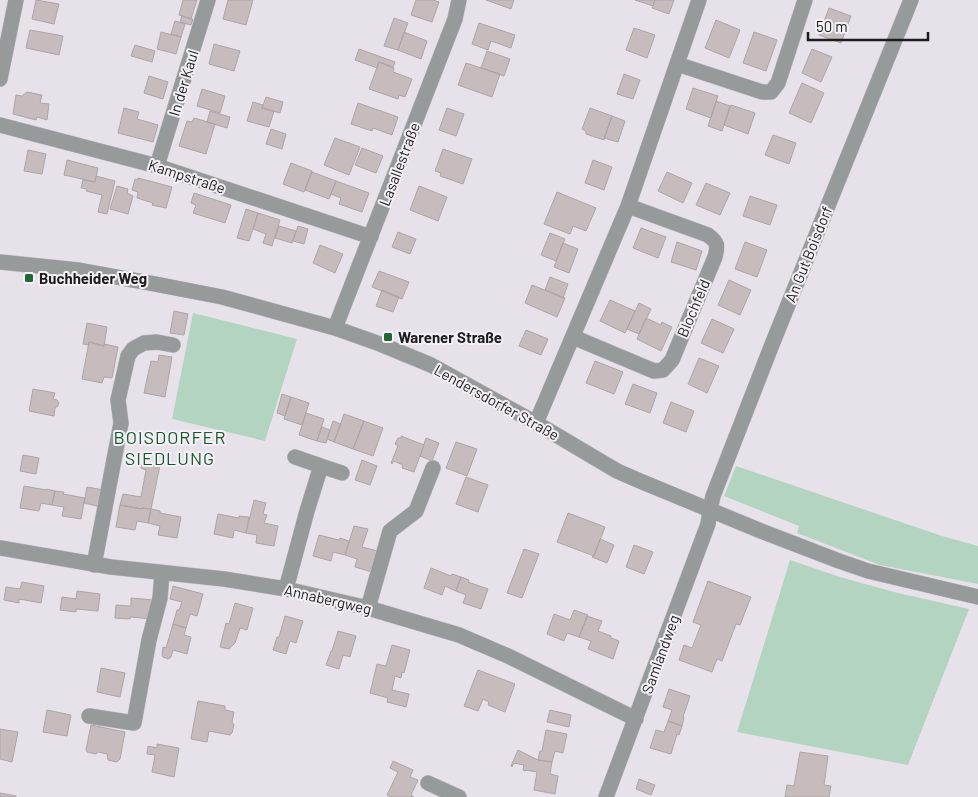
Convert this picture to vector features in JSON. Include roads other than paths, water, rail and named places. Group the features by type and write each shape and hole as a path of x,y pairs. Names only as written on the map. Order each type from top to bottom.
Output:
{"street":[{"path":"0,79 16,0"},
{"name":"In der Kaul","path":"157,166 208,0"},
{"name":"Lasallestraße","path":"335,328 455,19 459,0"},
{"path":"536,422 628,206 699,0"},
{"path":"677,64 762,92 771,92 778,83 805,0"},
{"name":"An Gut Boisdorf","path":"710,510 713,496 771,346 911,0"},
{"name":"Kampstraße","path":"0,125 157,166 371,237"},
{"name":"Blochfeld","path":"573,337 654,371 663,370 672,360 718,247 715,241 708,235 628,206"},
{"name":"Lendersdorfer Straße","path":"0,262 78,270 222,297 335,328 384,345 431,365 536,422 617,471 710,510 868,571 978,597"},
{"path":"94,565 121,423 118,400 128,356 133,349 144,344 157,342 173,345"},
{"path":"295,457 342,473"},
{"path":"286,589 321,466"},
{"path":"368,608 390,531 416,511 433,468"},
{"name":"Samlandweg","path":"606,797 708,524 710,510"},
{"name":"Annabergweg","path":"0,548 94,565 224,579 286,589 368,608 459,635 508,656 636,719"},
{"path":"89,716 134,723 149,640 160,598 162,573"},
{"path":"428,783 459,797"}],"place":[{"name":"Buchheider Weg","path":"29,278"},
{"name":"Warener Straße","path":"388,337"}],"district":[{"name":"BOISDORFER SIEDLUNG","path":"170,447"}]}
